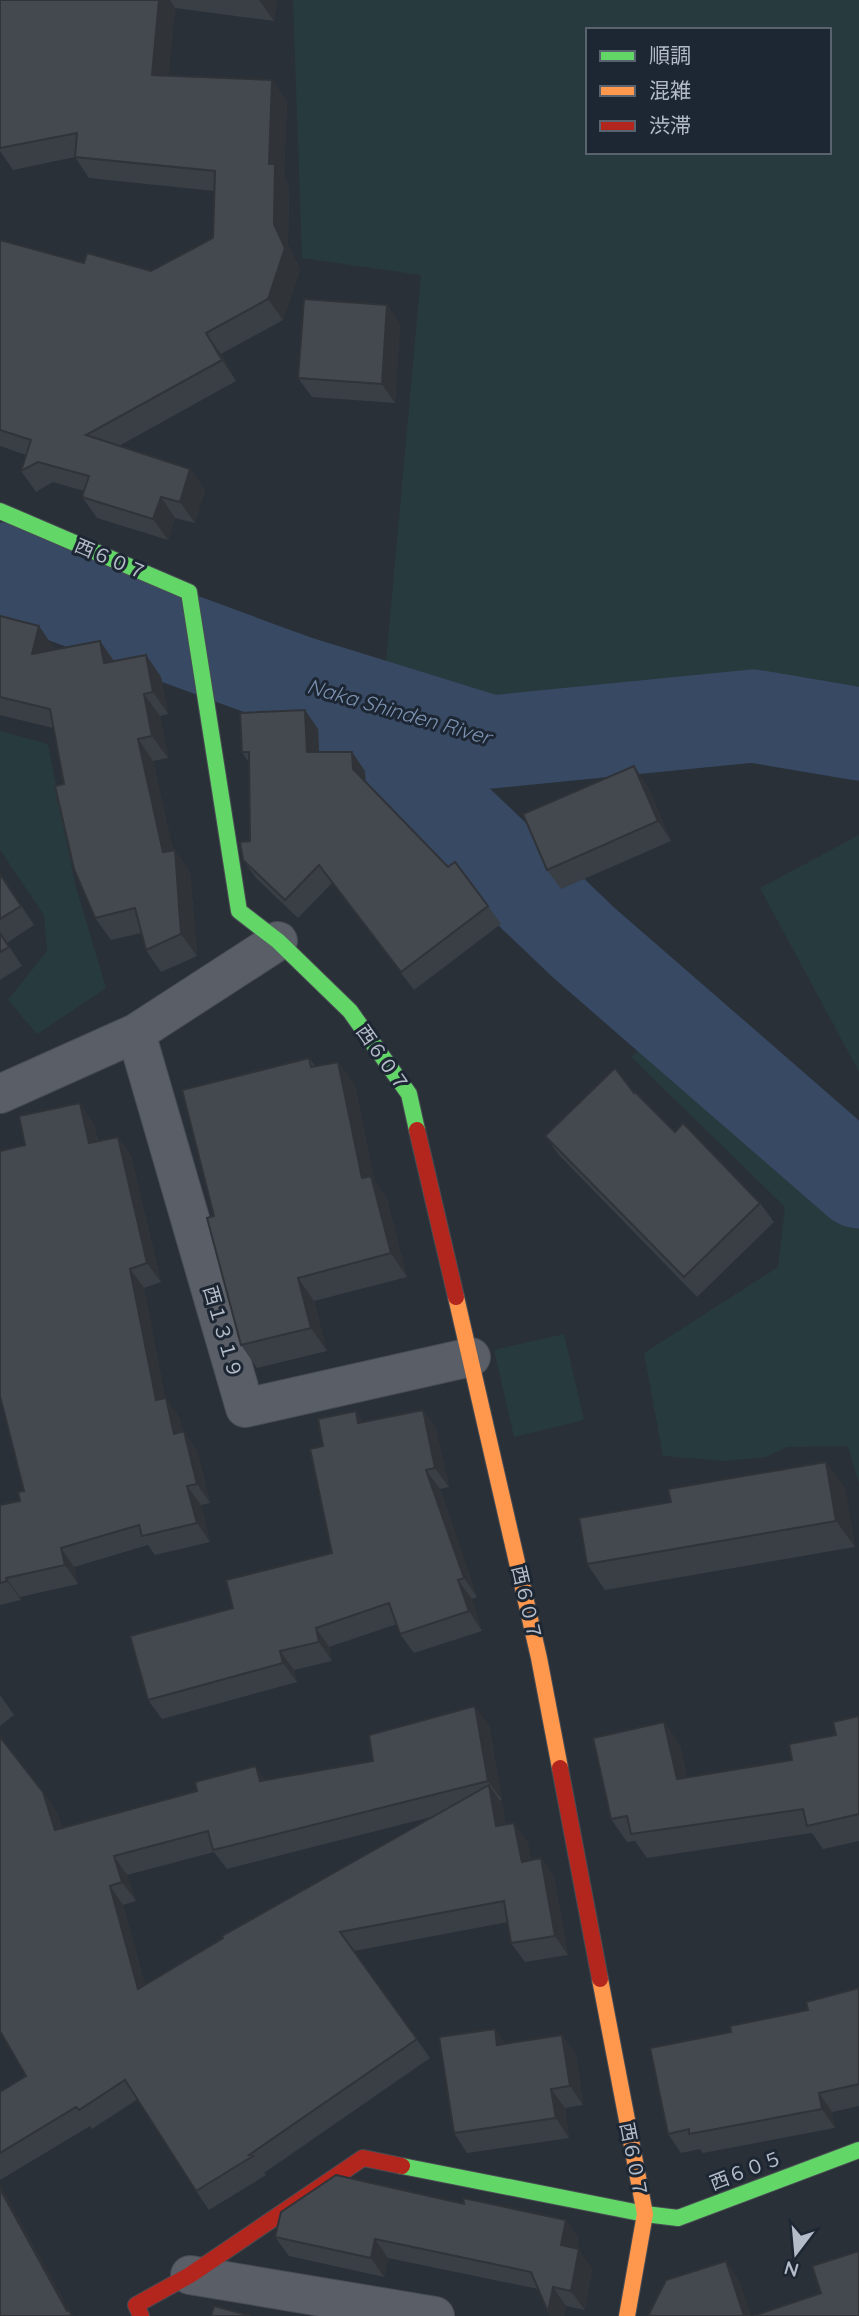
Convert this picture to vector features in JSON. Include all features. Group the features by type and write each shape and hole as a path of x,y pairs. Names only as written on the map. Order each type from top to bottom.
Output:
{"street":[{"name":"西６０７","path":"0,511 189,592 239,911 278,941 350,1011 409,1094 539,1658 645,2214 627,2316"},
{"path":"0,1094 136,1033 278,941"},
{"name":"西１３１９","path":"136,1033 245,1408 471,1357"},
{"name":"西６０５","path":"141,2316 136,2305 190,2275 363,2158 645,2214 678,2218 859,2150"},
{"path":"190,2275 435,2316"}],"green space":[{"path":"293,0 859,0 859,722 779,732 576,767 386,662 421,275 302,258"},
{"path":"0,731 48,744 75,884 106,988 37,1034 8,1000 47,951 44,915 0,850"},
{"path":"859,835 859,1072 760,888"},
{"path":"658,1035 859,1200 859,1484 848,1446 787,1447 766,1457 724,1461 663,1456 644,1353 778,1267 785,1207 631,1057"},
{"path":"564,1334 584,1420 514,1437 494,1350"}],"building":[{"path":"0,0 159,0 152,75 272,80 269,164 275,164 274,224 285,248 268,299 206,333 222,360 86,435 190,469 180,502 161,497 153,519 82,497 89,476 38,462 21,471 31,440 0,430 0,240 84,263 87,253 151,271 213,238 215,171 75,157 77,133 0,148"},
{"path":"304,299 387,305 382,384 298,378"},
{"path":"0,616 39,626 32,654 100,641 104,663 146,655 153,692 144,694 152,736 138,739 163,852 175,850 181,934 146,950 135,908 95,918 74,869 55,786 64,784 50,709 0,697"},
{"path":"305,710 307,752 352,752 353,769 448,867 455,862 488,906 401,972 319,865 285,900 243,860 240,842 250,841 249,752 242,752 240,713"},
{"path":"634,766 658,821 547,870 523,814"},
{"path":"0,874 21,906 0,919"},
{"path":"0,933 9,947 0,952"},
{"path":"309,1058 311,1067 338,1062 362,1178 371,1176 391,1253 298,1278 311,1328 241,1345 207,1218 214,1216 182,1090"},
{"path":"615,1068 634,1093 675,1132 683,1123 760,1203 684,1277 545,1136"},
{"path":"80,1103 89,1143 118,1137 147,1263 130,1269 156,1400 166,1398 174,1434 184,1431 197,1484 187,1486 197,1523 142,1536 139,1525 61,1548 65,1565 6,1578 7,1581 0,1583 0,1505 20,1501 18,1492 24,1491 0,1396 0,1151 25,1145 19,1116"},
{"path":"423,1410 435,1468 426,1470 464,1578 458,1580 469,1611 400,1634 389,1603 316,1628 319,1642 280,1651 283,1663 148,1700 130,1636 233,1608 226,1580 332,1553 310,1449 323,1446 318,1419 356,1411 358,1423"},
{"path":"826,1462 836,1521 587,1564 579,1518 671,1502 668,1489"},
{"path":"475,1706 488,1781 213,1850 208,1831 114,1856 122,1882 110,1886 138,1989 223,1938 222,1936 489,1785 496,1826 514,1823 522,1862 541,1858 555,1936 511,1943 504,1901 340,1932 417,2039 249,2155 253,2156 196,2191 125,2080 79,2110 76,2107 0,2153 0,2092 26,2076 0,2031 0,1737 43,1792 55,1830 197,1791 195,1782 256,1766 260,1781 373,1761 369,1735"},
{"path":"859,1716 859,1814 807,1826 803,1809 631,1834 627,1816 611,1819 593,1738 664,1722 677,1779 792,1760 789,1744 836,1735 833,1722"},
{"path":"859,1988 859,2084 819,2093 822,2109 689,2134 689,2129 668,2134 650,2048 731,2032 730,2026 808,2010 806,2002"},
{"path":"495,2029 497,2045 562,2035 570,2086 551,2089 556,2118 454,2133 439,2037"},
{"path":"336,2175 464,2204 463,2198 566,2220 561,2245 579,2249 571,2291 553,2287 548,2312 531,2272 375,2239 371,2258 275,2237 281,2212"},
{"path":"0,2189 67,2311 69,2310 72,2316 0,2316"},
{"path":"859,2251 859,2316 753,2316 821,2293 812,2266"},
{"path":"726,2261 744,2316 648,2316 666,2280"},
{"path":"214,2306 251,2316 211,2316"}],"waterway":[{"name":"Naka Shinden River","path":"0,569 66,597 297,682 491,742 753,716 859,734"},
{"path":"323,705 443,808 583,942 859,1182"}],"traffic: fast":[{"path":"0,511 189,592 239,911 278,941 350,1011 409,1094 417,1130"},
{"path":"402,2166 645,2214 678,2218 859,2150"}],"traffic: slow":[{"path":"456,1297 539,1658 560,1768"},
{"path":"600,1979 645,2214 627,2316"}],"traffic: jam":[{"path":"417,1130 456,1297"},
{"path":"560,1768 600,1979"},
{"path":"141,2316 136,2305 190,2275 363,2158 402,2166"}]}
